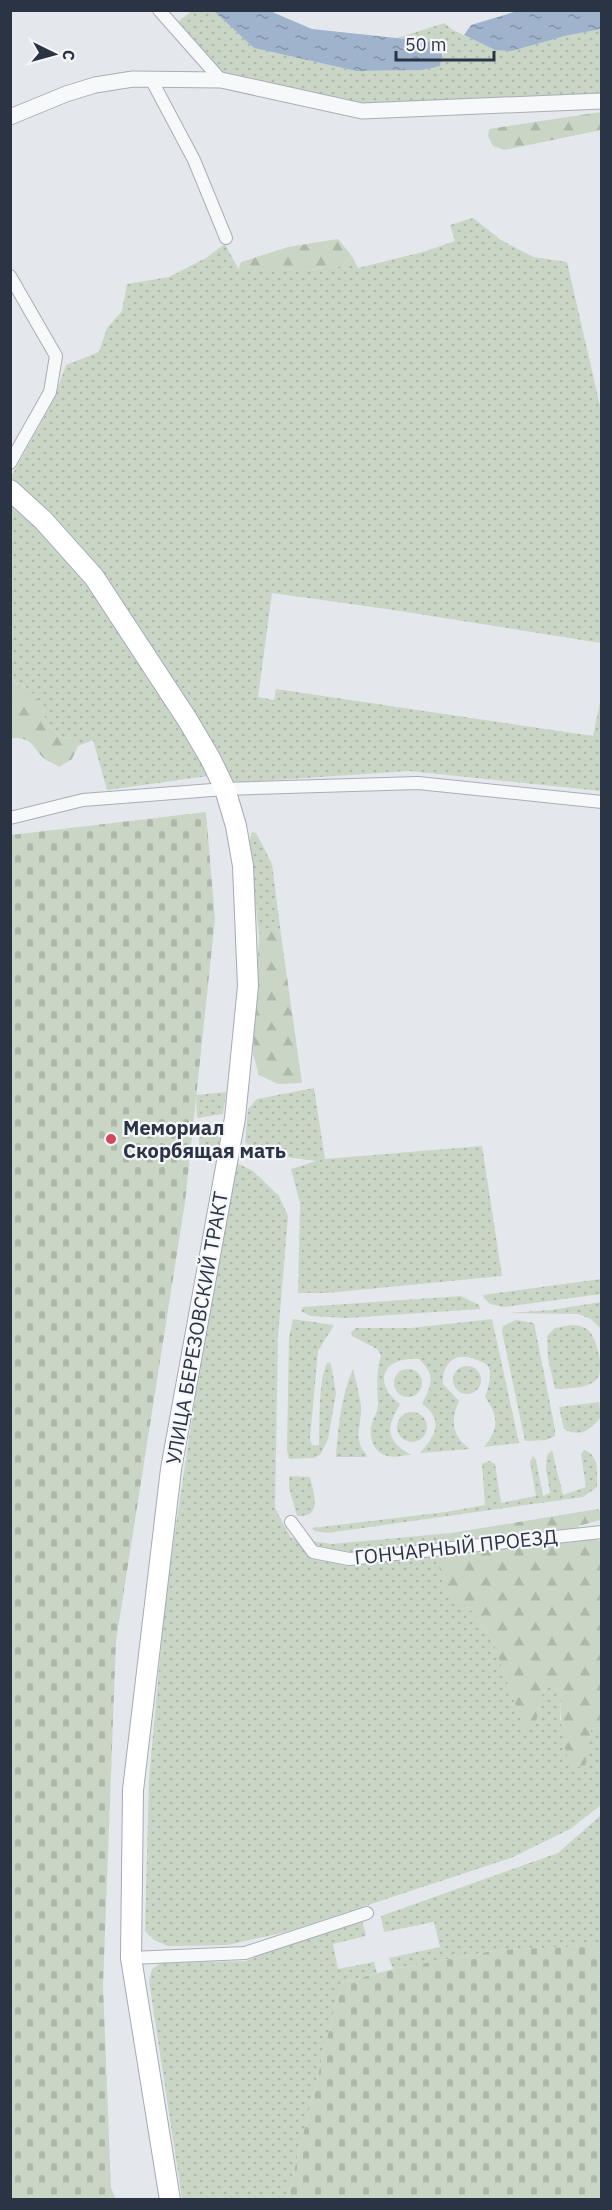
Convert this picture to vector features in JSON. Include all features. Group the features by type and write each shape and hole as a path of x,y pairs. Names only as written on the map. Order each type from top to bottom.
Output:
{"main road":[{"name":"УЛИЦА БЕРЕЗОВСКИЙ ТРАКТ","path":"10,490 43,520 94,577 187,718 225,789 236,826 243,866 248,986 235,1118 171,1469 133,1790 131,1958 170,2199"}],"street":[{"path":"159,10 221,80"},
{"path":"10,117 95,85 133,79 221,80 362,111 602,101"},
{"path":"151,80 194,160 226,238"},
{"path":"10,276 56,356 50,392 10,463"},
{"path":"10,818 83,800 225,789 418,783 602,802"},
{"name":"ГОНЧАРНЫЙ ПРОЕЗД","path":"291,1521 313,1552 349,1559 602,1532"},
{"path":"131,1958 244,1953 367,1913"}],"green space":[{"path":"192,11 214,11 254,48 356,71 422,70 439,66 434,42 397,38 445,23 451,29 495,50 601,29 601,94 371,106 222,74 176,23"},
{"path":"601,112 601,130 504,150 493,146 488,136 489,129"},
{"path":"473,218 501,240 533,257 567,262 601,410 601,643 272,593 258,697 274,700 276,689 593,736 601,697 601,791 409,771 231,783 101,572 11,477 53,401 66,365 99,352 107,328 122,311 127,284 169,277 206,258 225,244 239,270 307,270 342,266 352,256 358,268 423,252 455,241 450,225"},
{"path":"338,239 352,256 342,266 307,270 238,270 241,262 288,247"},
{"path":"10,500 90,578 148,665 208,776 107,790 93,740 78,746 75,739 61,738 45,721 43,707 30,690 11,680"},
{"path":"10,680 30,690 43,707 45,721 61,738 75,739 78,746 72,759 59,767 41,756 29,741 11,738"},
{"path":"206,812 215,919 185,1202 116,1641 103,1986 111,2188 116,2199 11,2199 11,835"},
{"path":"252,832 256,833 272,864 281,935 275,928 265,928 259,936 249,842"},
{"path":"264,928 275,928 281,935 302,1083 278,1084 259,1075 253,1054 259,936"},
{"path":"314,1088 325,1159 482,1146 502,1276 327,1293 298,1293 300,1203 291,1169 316,1161 257,1153 245,1142 248,1109 257,1099"},
{"path":"226,1092 223,1114 197,1118 196,1095"},
{"path":"221,1129 219,1146 200,1150 198,1131"},
{"path":"237,1163 253,1171 279,1196 288,1216 278,1336 275,1508 291,1538 332,1544 451,1533 436,1552 444,1589 472,1611 492,1639 525,1731 536,1724 541,1696 549,1686 561,1693 560,1720 588,1745 591,1729 601,1727 601,1805 570,1829 511,1858 286,1932 227,1945 168,1946 154,1940 145,1931 149,1778 166,1592 232,1172"},
{"path":"601,1279 601,1294 504,1307 490,1304 483,1295"},
{"path":"461,1296 479,1305 480,1309 347,1318 310,1316 301,1311 303,1307"},
{"path":"601,1302 601,1329 591,1319 578,1314 509,1313 551,1310"},
{"path":"293,1319 334,1325 318,1351 310,1438 312,1445 319,1445 321,1389 328,1362 331,1364 336,1393 328,1439 320,1455 313,1458 289,1459 287,1450 289,1337"},
{"path":"492,1319 519,1443 484,1447 495,1428 495,1417 485,1397 490,1372 487,1365 482,1362 463,1357 452,1360 448,1364 443,1376 443,1384 459,1401 454,1415 454,1428 459,1439 470,1449 420,1453 430,1440 435,1428 434,1416 422,1404 431,1381 425,1365 419,1359 407,1359 390,1366 384,1379 391,1396 400,1404 390,1427 392,1439 411,1455 391,1457 379,1452 373,1444 371,1433 378,1407 377,1386 381,1355 377,1349 352,1336 351,1332 356,1328 411,1328"},
{"path":"516,1320 534,1323 555,1429 555,1436 546,1440 525,1441 502,1331 503,1326"},
{"path":"570,1325 584,1328 591,1334 599,1354 599,1375 588,1385 555,1389 548,1358 547,1336 555,1328"},
{"path":"467,1366 477,1370 481,1380 477,1390 467,1394 457,1390 453,1380 457,1370"},
{"path":"353,1369 361,1406 359,1438 362,1449 367,1455 366,1457 336,1457 343,1401"},
{"path":"408,1369 418,1373 422,1383 418,1393 408,1397 398,1393 394,1383 398,1373"},
{"path":"599,1402 601,1417 593,1426 580,1433 564,1429 559,1407"},
{"path":"412,1412 423,1416 427,1427 423,1438 412,1442 401,1438 397,1427 401,1416"},
{"path":"552,1450 563,1495 586,1487 581,1454 584,1450 589,1452 595,1460 597,1487 583,1497 327,1533 314,1531 312,1528 485,1505 482,1464 489,1461 495,1464 501,1503 536,1496 530,1462 533,1456 536,1460 543,1496 550,1493 546,1468 547,1455"},
{"path":"289,1476 310,1477 315,1504 311,1513 305,1516 297,1516 289,1488"},
{"path":"598,1509 601,1513 601,1520 578,1526 582,1535 602,1542 601,1727 591,1729 585,1767 571,1766 562,1730 561,1693 549,1686 541,1696 536,1724 525,1732 492,1639 472,1611 444,1589 436,1552 451,1533"},
{"path":"601,1815 601,1950 590,1946 498,1950 393,1969 389,1958 440,1947 434,1922 384,1932 381,1916 558,1853"},
{"path":"362,1920 366,1936 333,1944 338,1969 374,1962 377,1973 341,1983 287,2199 182,2199 149,1981 152,1969 161,1963 245,1961"},
{"path":"590,1946 602,1950 601,2199 287,2199 341,1983 393,1969 498,1950"}],"water":[{"path":"214,11 270,11 312,29 434,42 442,54 440,66 422,70 356,71 254,48"},
{"path":"517,11 601,11 601,29 511,51 495,50 464,35 471,25"}],"place":[{"name":"Мемориал Скорбящая мать","path":"111,1139"}]}
